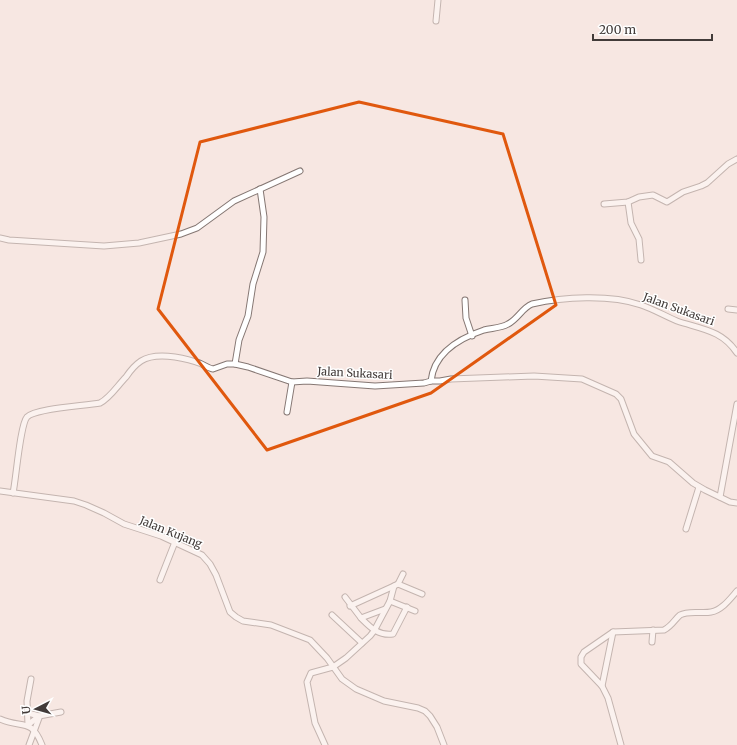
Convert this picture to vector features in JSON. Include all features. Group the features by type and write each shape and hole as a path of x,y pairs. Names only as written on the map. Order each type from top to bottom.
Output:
{"street":[{"path":"436,21 438,0"},
{"path":"604,204 628,202 639,197 653,195 665,202 670,201 684,192 707,183 728,164 737,159"},
{"path":"0,238 9,240 94,246 139,243 181,234 192,230 231,203 300,170"},
{"path":"234,364 239,340 248,316 253,284 263,252 264,217 260,189"},
{"path":"628,202 631,223 639,239 641,260"},
{"name":"Jalan Sukasari","path":"14,493 20,441 25,421 28,416 39,412 100,403 106,399 114,388 146,358 158,356 176,357 198,362 213,369 227,364 248,366 292,382 307,381 375,386 410,385 431,381 434,368 443,355 454,344 484,330 508,324 527,306 532,304 580,298 596,298 641,305 676,320 710,330 727,341 737,353"},
{"path":"465,300 466,318 472,336"},
{"path":"728,309 737,310"},
{"path":"733,347 737,342"},
{"path":"431,381 534,376 587,380 602,389 616,394 621,399 634,434 647,453 674,465 700,487 730,502 737,503"},
{"path":"287,412 292,382"},
{"path":"720,497 737,404"},
{"path":"686,529 700,487"},
{"name":"Jalan Kujang","path":"0,491 74,501 104,513 124,524 175,542 202,555 216,574 230,612 236,617 243,621 276,627 310,640 320,649 342,679 356,689 384,701 418,708 425,711 437,727 444,745"},
{"path":"160,580 175,542"},
{"path":"325,745 315,723 307,682 311,673 333,667 346,658 374,631 390,601 396,585 403,574"},
{"path":"350,606 396,585 422,594"},
{"path":"621,745 608,698 602,686 584,668 580,661 584,652 613,632 664,630 680,615 695,612 712,612 721,608 737,590"},
{"path":"345,597 360,618 374,631 393,634 407,607"},
{"path":"390,601 415,611"},
{"path":"360,618 386,609"},
{"path":"332,615 362,643"},
{"path":"652,630 652,642"},
{"path":"602,686 613,632"},
{"path":"28,725 28,696 31,679"},
{"path":"28,713 39,716 61,712"},
{"path":"28,725 39,716"},
{"path":"29,745 39,720 39,716"},
{"path":"0,719 17,724 28,725 35,730 42,745"}],"highlighted area":[{"path":"359,102 503,134 556,305 431,393 267,450 158,309 200,142"}]}
